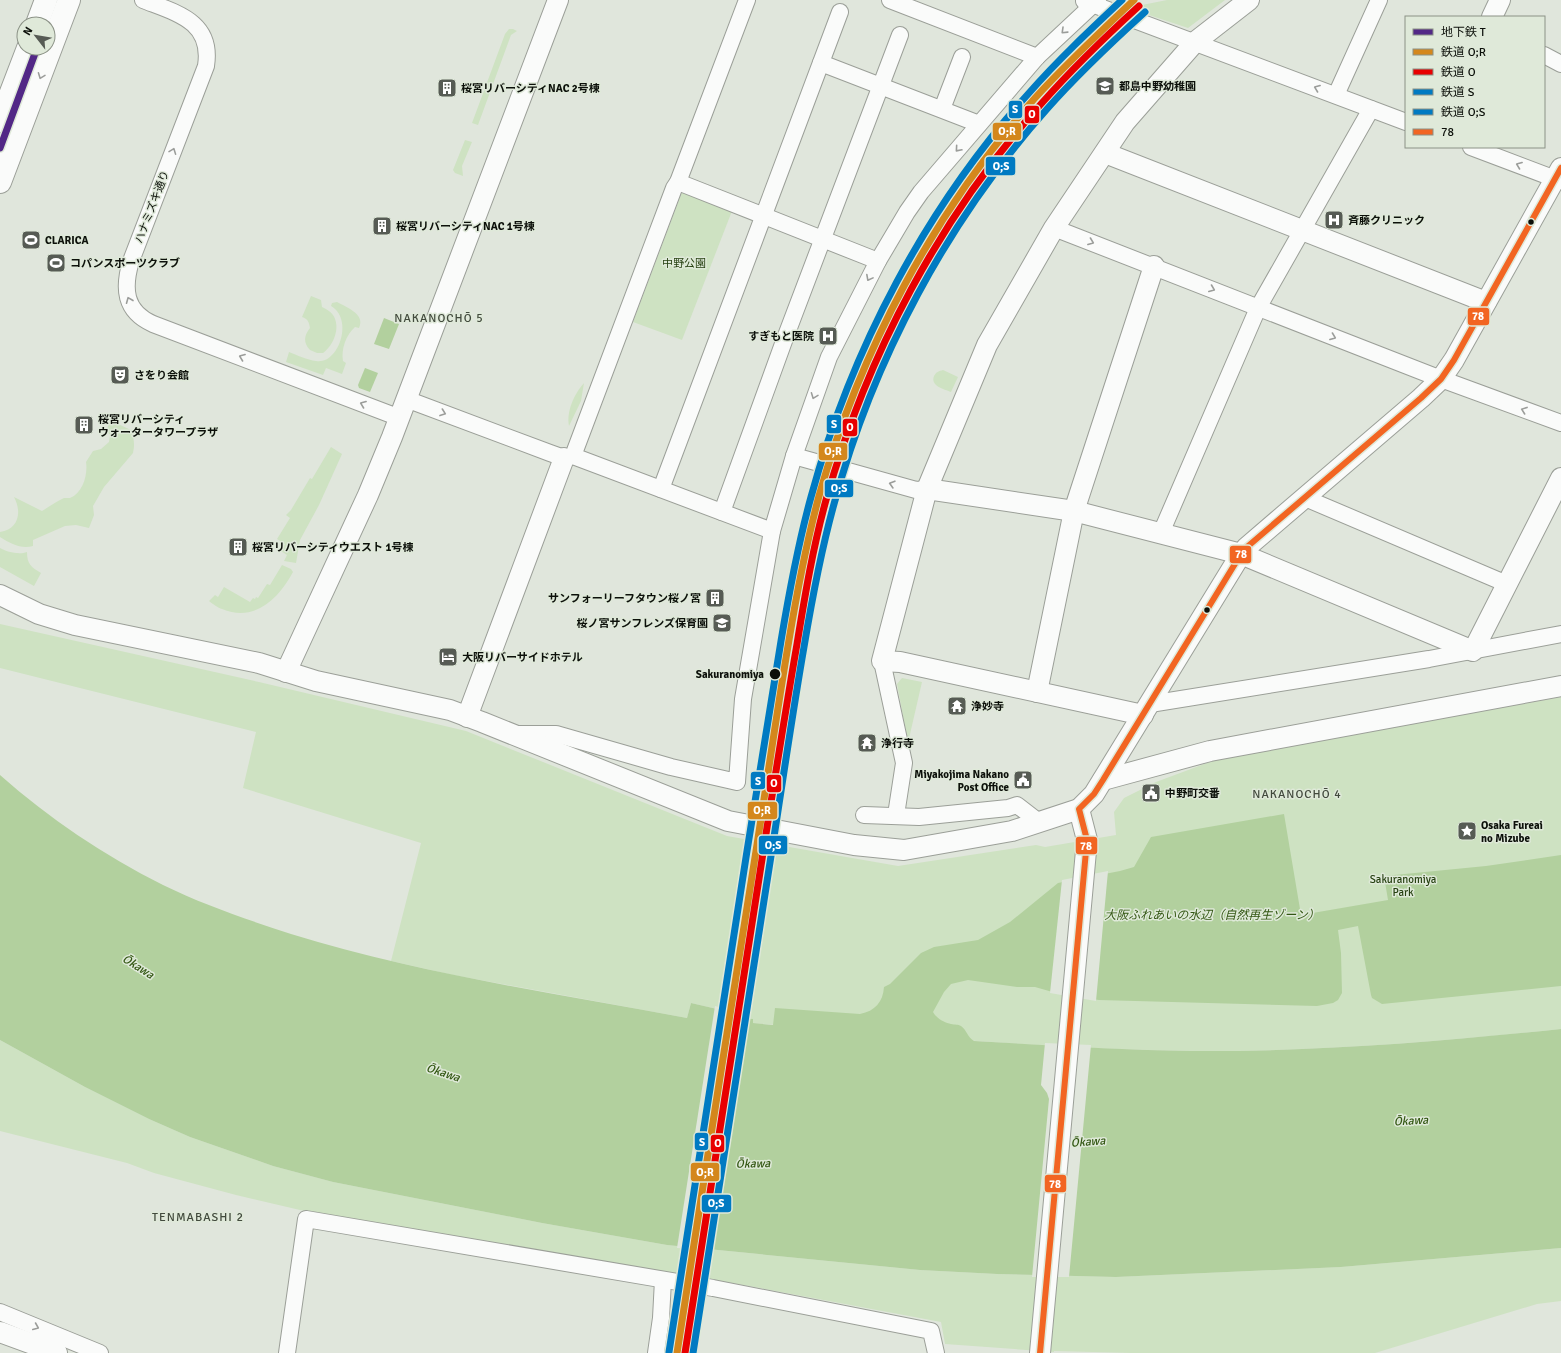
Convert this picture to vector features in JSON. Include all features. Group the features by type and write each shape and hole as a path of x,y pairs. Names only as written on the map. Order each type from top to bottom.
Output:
{"main road":[{"path":"40,16 46,0"},
{"path":"0,182 69,0"},
{"path":"0,121 25,56"}],"street":[{"name":"ハナミズキ通り","path":"143,0 183,16 197,27 205,43 207,59 206,66 131,261 126,280 126,292 134,311 153,324 403,409 569,457 661,489 772,531"},
{"path":"286,672 368,495 403,409 558,0"},
{"path":"467,716 674,188 678,182 747,0"},
{"path":"896,815 904,763 882,661 927,489 987,344 1054,228 1125,122 1195,42 1249,0"},
{"path":"1336,95 1379,0"},
{"path":"1492,16 1500,0"},
{"path":"893,1 1037,56"},
{"path":"511,734 556,734 671,767 737,782 743,699 772,531 794,456 829,357 878,261 907,212 921,192 1037,56 1090,2 1405,122"},
{"path":"661,489 840,12"},
{"path":"722,512 784,341 900,35"},
{"path":"1545,56 1561,64"},
{"path":"942,109 962,57"},
{"path":"821,63 979,124"},
{"path":"1161,533 1258,308 1371,109"},
{"path":"0,595 39,614 75,625 259,663 316,681 450,710 728,821 854,845 904,850 1012,831 1079,809 1094,794 1241,554 1247,547 1421,398 1441,379 1448,370 1559,176 1474,148"},
{"path":"1105,153 1486,302"},
{"path":"678,182 878,261"},
{"path":"1054,228 1441,379 1561,423"},
{"path":"1037,692 1074,511 1154,266"},
{"path":"794,456 916,490 927,489 1074,511 1241,554 1473,651"},
{"path":"1473,651 1561,478"},
{"path":"1305,498 1507,584"},
{"path":"882,661 900,662 1037,692 1146,709 1561,634"},
{"path":"1103,780 1210,751 1561,686"},
{"path":"864,815 919,816 1008,808 1017,805 1038,822"},
{"path":"1040,1351 1087,840 1079,809"},
{"path":"287,1353 306,1219 713,1288 931,1331 936,1353"},
{"path":"656,1353 661,1318 663,1280"},
{"path":"0,1312 100,1353"},
{"path":"0,1332 57,1353"}],"green space":[{"path":"1167,0 1225,0 1188,28 1131,9 1137,4 1142,5"},
{"path":"509,29 517,31 511,35 478,125 472,123 505,34"},
{"path":"465,140 472,142 462,166 463,176 455,173 453,170"},
{"name":"中野公園","path":"682,192 732,211 682,340 633,322"},
{"path":"311,296 321,300 322,307 331,312 335,320 335,336 327,350 323,353 317,353 310,350 305,342 306,333 310,328 308,321 302,317"},
{"path":"337,302 350,309 360,319 359,328 355,327 352,330 345,342 343,361 346,363 342,374 326,368 323,375 286,362 289,352 306,359 316,361 324,360 331,356 337,349 341,340 342,321 338,312 331,306 332,303"},
{"path":"943,370 958,377 951,392 938,387 934,382 934,376"},
{"path":"584,383 581,401 569,426 568,421 572,403 577,392"},
{"path":"109,424 118,424 131,430 134,442 133,453 104,487 93,506 94,515 89,528 76,525 65,526 33,540 33,546 29,547 16,545 0,537 0,532 15,524 17,519 18,508 14,497 42,511 64,498 75,496 84,483 86,462 93,451 101,449 109,442 110,435 106,430"},
{"path":"331,447 342,454 319,505 300,540 296,563 284,561 287,555 281,551 285,544 277,539 290,518 286,515 291,510 310,478 312,479"},
{"path":"0,548 13,553 27,552 30,565 41,573 34,586 0,567"},
{"path":"282,565 291,569 293,572 281,591 265,606 245,613 219,608 209,601 215,595 218,597 224,587 250,602 253,598 258,598 267,584 270,585"},
{"name":"Sakuranomiya Park","path":"0,624 259,682 466,731 727,836 898,866 1036,845 1045,847 1116,835 1114,812 1124,798 1156,782 1215,760 1561,697 1561,1029 1423,1042 1284,1050 1137,1050 1027,1044 917,1037 753,1023 753,1019 741,1018 730,1012 691,1003 687,1018 453,975 391,961 421,843 243,788 256,732 0,668"},
{"path":"902,678 922,682 908,743 897,684"},
{"path":"0,1040 85,1087 149,1119 190,1137 273,1166 333,1182 542,1223 667,1245 920,1270 997,1274 1116,1277 1341,1267 1561,1248 1561,1301 1537,1304 1375,1353 1054,1352 945,1344 941,1322 749,1286 300,1210 236,1195 154,1173 127,1163 0,1131"}],"water":[{"path":"384,318 399,324 389,349 374,344"},
{"path":"365,368 378,373 370,392 359,388 358,385"},
{"path":"0,775 38,807 98,849 119,861 163,885 210,906 291,934 340,948 438,972 488,982 687,1018 691,1003 730,1012 741,1018 753,1019 753,1023 773,1025 775,1008 860,1014 870,1011 880,1001 884,987 890,984 921,953 934,947 978,940 1010,922 1058,883 1134,867 1151,837 1284,814 1301,915 1388,900 1384,876 1486,866 1561,855 1561,986 1382,1004 1372,998 1371,995 1358,926 1338,930 1341,953 1342,993 1338,1000 1333,1003 1317,1006 1099,1000 1056,993 1035,987 1017,987 968,980 951,984 944,992 933,1012 943,1021 961,1026 974,1041 1191,1051 1330,1048 1422,1042 1561,1029 1561,1248 1341,1267 1116,1277 997,1274 920,1270 667,1245 542,1223 333,1182 273,1166 190,1137 149,1119 85,1087 0,1040"}],"pier":[{"path":"1108,871 1096,1001 1050,993 1062,880"},
{"path":"715,1006 738,1014 701,1250 677,1248"},
{"path":"1045,1043 1091,1045 1069,1277 1032,1277 1049,1099 1047,1093 1041,1085"}],"metro line":[{"name":"T","path":"0,148 34,56"}],"rail line":[{"name":"S","path":"669,1352 755,798 784,623 802,533 811,497 828,442 847,388 870,335 896,283 925,232 957,184 992,137 1029,93 1063,57 1122,0"},
{"name":"O;R","path":"677,1353 792,622 814,514 836,442 856,389 879,336 904,285 933,235 964,187 998,142 1035,98 1071,60 1134,0"},
{"name":"O","path":"685,1353 771,801 803,607 821,518 843,446 885,341 939,240 1004,147 1065,78 1139,6"},
{"name":"O;S","path":"693,1353 807,629 825,539 850,450 892,345 918,294 946,245 977,198 1011,152 1058,96 1094,59 1145,12"}],"transit line":[{"name":"78","path":"1040,1353 1087,840 1079,809 1094,794 1103,780 1241,554 1247,547 1421,398 1441,379 1454,360 1561,168"}],"place":[{"name":"都島中野幼稚園","path":"1105,86"},
{"name":"桜宮リバーシティNAC 2号棟","path":"447,88"},
{"name":"斉藤クリニック","path":"1334,220"},
{"name":"桜宮リバーシティNAC 1号棟","path":"382,226"},
{"name":"CLARICA","path":"31,240"},
{"name":"コパンスポーツクラブ","path":"56,263"},
{"name":"すぎもと医院","path":"828,336"},
{"name":"さをり会館","path":"120,375"},
{"name":"桜宮リバーシティ ウォータータワープラザ","path":"84,425"},
{"name":"桜宮リバーシティウエスト 1号棟","path":"238,547"},
{"name":"サンフォーリーフタウン桜ノ宮","path":"715,598"},
{"name":"桜ノ宮サンフレンズ保育園","path":"722,623"},
{"name":"大阪リバーサイドホテル","path":"448,657"},
{"name":"Sakuranomiya","path":"775,674"},
{"name":"浄妙寺","path":"957,706"},
{"name":"浄行寺","path":"867,743"},
{"name":"Miyakojima Nakano Post Office","path":"1023,780"},
{"name":"中野町交番","path":"1151,793"},
{"name":"Osaka Fureai no Mizube","path":"1467,831"}],"district":[{"name":"NAKANOCHŌ 5","path":"439,318"},
{"name":"NAKANOCHŌ 4","path":"1297,794"},
{"name":"TENMABASHI 2","path":"198,1217"}],"water label":[{"name":"大阪ふれあいの水辺（自然再生ゾーン）","path":"1212,915"},
{"name":"Ōkawa","path":"138,967"},
{"name":"Ōkawa","path":"443,1073"},
{"name":"Ōkawa","path":"1411,1121"},
{"name":"Ōkawa","path":"1088,1142"},
{"name":"Ōkawa","path":"753,1164"}]}
